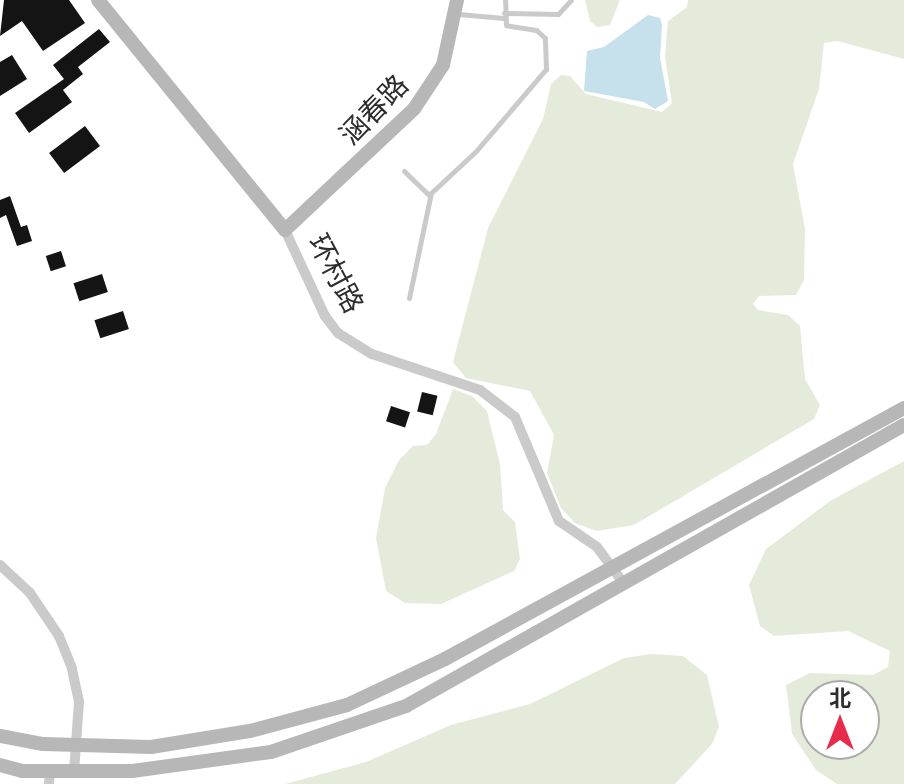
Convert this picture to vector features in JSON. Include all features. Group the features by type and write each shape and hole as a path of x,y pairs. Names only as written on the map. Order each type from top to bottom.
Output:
{"main road":[{"name":"环村路","path":"98,0 285,230"},
{"name":"涵春路","path":"285,230 414,109 443,65 456,7"},
{"path":"0,736 75,745 151,747 250,731 347,705 614,566 904,408"},
{"path":"0,765 50,778 74,771 132,771 271,752 391,711 904,425"}],"street":[{"name":"环村路","path":"285,230 325,316 338,333 372,354 480,390 515,417 559,521 614,566 622,581"},
{"path":"0,565 30,593 59,636 79,702 74,771"}],"lane":[{"path":"409,298 430,196 546,69 545,38 536,30 508,26 504,15 505,0"},
{"path":"456,7 504,15 558,14 571,0"},
{"path":"404,171 430,196"}],"green space":[{"path":"585,0 620,0 610,25 597,27 590,21"},
{"path":"688,0 904,0 904,59 838,41 824,43 819,89 793,164 805,229 804,280 796,295 759,296 753,304 758,310 788,315 800,326 805,379 820,405 814,419 634,525 596,531 575,523 561,508 547,473 554,435 530,391 466,378 453,362 488,228 543,119 551,84 561,75 570,76 586,94 662,112 672,103 665,57 668,21 687,7"},
{"path":"453,389 472,396 487,411 500,464 503,510 515,522 520,559 514,571 441,604 405,603 386,591 376,538 385,488 399,460 413,446 427,445 436,434"},
{"path":"904,461 904,784 837,784 816,770 809,760 880,760 880,680 800,680 800,746 792,734 786,685 810,673 873,675 888,667 890,651 848,631 774,636 760,626 749,585 766,549 830,501"},
{"path":"651,654 683,656 707,675 719,727 712,744 675,784 285,784 366,762 451,725 530,704 624,658"}],"water":[{"path":"648,15 660,18 662,25 660,58 668,101 655,109 644,102 584,91 587,51 604,47"}],"building":[{"path":"4,0 69,0 85,23 43,51 22,21 0,36"},
{"path":"99,29 110,42 78,67 83,74 63,90 72,102 29,133 15,113 64,79 53,65"},
{"path":"12,55 27,79 0,96 0,62"},
{"path":"85,126 100,146 64,173 49,153"},
{"path":"10,196 21,227 27,225 32,241 17,246 6,215 0,218 0,200"},
{"path":"61,251 66,266 51,271 46,256"},
{"path":"102,274 108,292 79,301 73,283"},
{"path":"123,311 129,329 100,338 94,320"},
{"path":"422,392 438,396 433,415 417,411"},
{"path":"391,406 410,412 405,427 386,421"}]}
